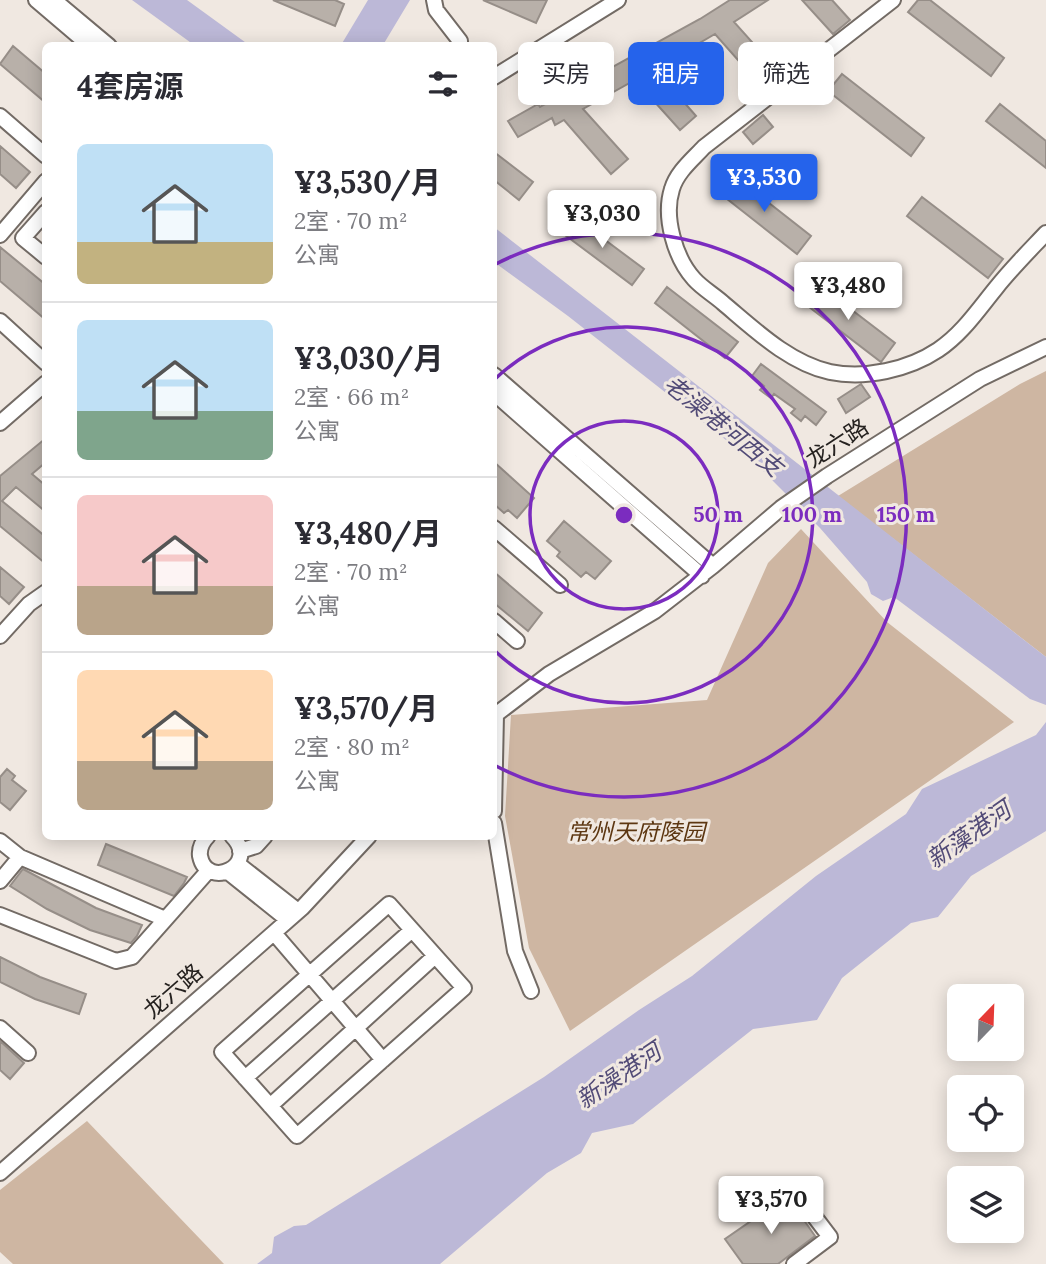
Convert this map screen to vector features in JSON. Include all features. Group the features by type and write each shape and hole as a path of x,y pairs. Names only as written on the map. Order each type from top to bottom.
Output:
{"street":[{"path":"36,0 85,42"},
{"path":"54,0 104,42"},
{"path":"434,0 436,9 460,41"},
{"path":"497,75 618,0"},
{"path":"893,0 704,147 681,171 672,188 668,209 680,258 694,279 766,338 805,362 829,372 884,372 938,350 969,322 1046,233"},
{"path":"0,116 42,153"},
{"path":"0,235 42,186"},
{"path":"42,217 23,238 42,254"},
{"path":"0,321 42,359"},
{"name":"龙六路","path":"497,713 549,674 655,611 781,508 827,475 980,379 1046,347"},
{"path":"497,378 707,571"},
{"path":"0,423 42,386"},
{"path":"497,396 707,571"},
{"path":"497,531 560,585"},
{"path":"0,636 29,604 42,595"},
{"path":"497,624 517,641"},
{"path":"205,840 200,852 204,865 209,870 221,873 261,840"},
{"path":"235,840 239,845 235,862"},
{"name":"龙六路","path":"0,1173 293,916 365,840"},
{"path":"497,840 515,951 531,991"},
{"path":"0,841 20,857 165,919"},
{"path":"0,881 20,857"},
{"path":"235,862 293,916"},
{"path":"0,915 116,961 132,957 209,870"},
{"path":"389,904 412,930 464,988 297,1136 222,1052 389,904"},
{"path":"245,1077 412,930"},
{"path":"274,933 383,1060"},
{"path":"270,1106 435,956"},
{"path":"0,1028 28,1053"},
{"path":"792,1187 830,1237 794,1264"}],"green space":[{"path":"1046,371 1046,657 838,496 1020,384"},
{"name":"常州天府陵园","path":"801,529 887,622 1014,722 570,1031 529,948 505,816 511,715 707,700 768,563"},
{"path":"87,1121 224,1264 13,1264 0,1252 0,1190"}],"water":[{"path":"132,0 187,0 245,42 190,42"},
{"path":"368,0 410,0 385,42 343,42"},
{"name":"老澡港河西支","path":"497,229 1046,657 1046,705 1030,699 894,597 883,601 871,594 867,582 820,528 754,462 568,316 497,264"},
{"path":"1046,722 1046,831 971,876 938,917 911,923 842,978 817,1020 753,1029 633,1124 592,1133 581,1153 547,1173 440,1264 257,1264 272,1253 274,1237 294,1226 306,1225 544,1077 692,976 816,876 906,814 922,789 1036,735"}],"building":[{"path":"273,0 335,0 344,4 335,26"},
{"path":"483,0 547,0 536,23"},
{"path":"730,0 768,0 734,22 752,42 738,42 738,60 715,34 701,42 658,42"},
{"path":"802,0 832,0 850,20 833,34"},
{"path":"918,0 930,0 1004,58 991,76 908,12"},
{"path":"13,46 42,71 42,100 0,64"},
{"path":"628,59 628,84 614,92 614,66"},
{"path":"842,74 924,138 911,156 834,96 834,84"},
{"path":"1000,104 1046,141 1046,168 986,121"},
{"path":"536,105 590,105 583,109 628,159 611,174 564,120 555,125 552,118 518,137 508,121"},
{"path":"658,105 686,105 696,116 680,130"},
{"path":"763,115 773,127 753,144 743,132"},
{"path":"0,146 30,172 16,188 0,174"},
{"path":"497,154 533,182 519,200 497,182"},
{"path":"731,173 811,236 797,254 717,191"},
{"path":"922,197 1003,259 988,278 907,216"},
{"path":"573,216 644,269 632,285 561,232"},
{"path":"0,247 42,282 42,317 0,281"},
{"path":"814,281 895,343 881,362 800,300"},
{"path":"667,287 738,342 725,358 655,303"},
{"path":"761,364 826,412 816,425 805,416 801,421 791,413 795,409 774,394 771,398 760,390 764,386 752,376"},
{"path":"861,384 870,397 846,413 838,399"},
{"path":"42,441 42,465 32,474 42,483 42,509 16,487 2,501 42,534 42,561 0,526 0,476"},
{"path":"497,465 534,498 517,518 508,510 504,513 497,507"},
{"path":"564,521 611,561 595,579 586,572 581,577 557,556 560,552 547,541"},
{"path":"0,567 24,587 9,604 0,596"},
{"path":"497,575 542,613 528,631 497,605"},
{"path":"7,769 15,776 12,780 26,791 10,810 0,802 0,777"},
{"path":"106,844 187,877 174,896 98,865"},
{"path":"23,869 96,908 142,925 137,936 131,943 90,930 47,909 10,886"},
{"path":"0,957 40,977 86,994 79,1014 35,999 0,982"},
{"path":"0,1041 24,1063 10,1079 0,1070"},
{"path":"787,1196 815,1236 778,1264 743,1264 725,1239"}],"water label":[{"name":"新藻港河","path":"969,835"},
{"name":"新澡港河","path":"619,1076"}]}
